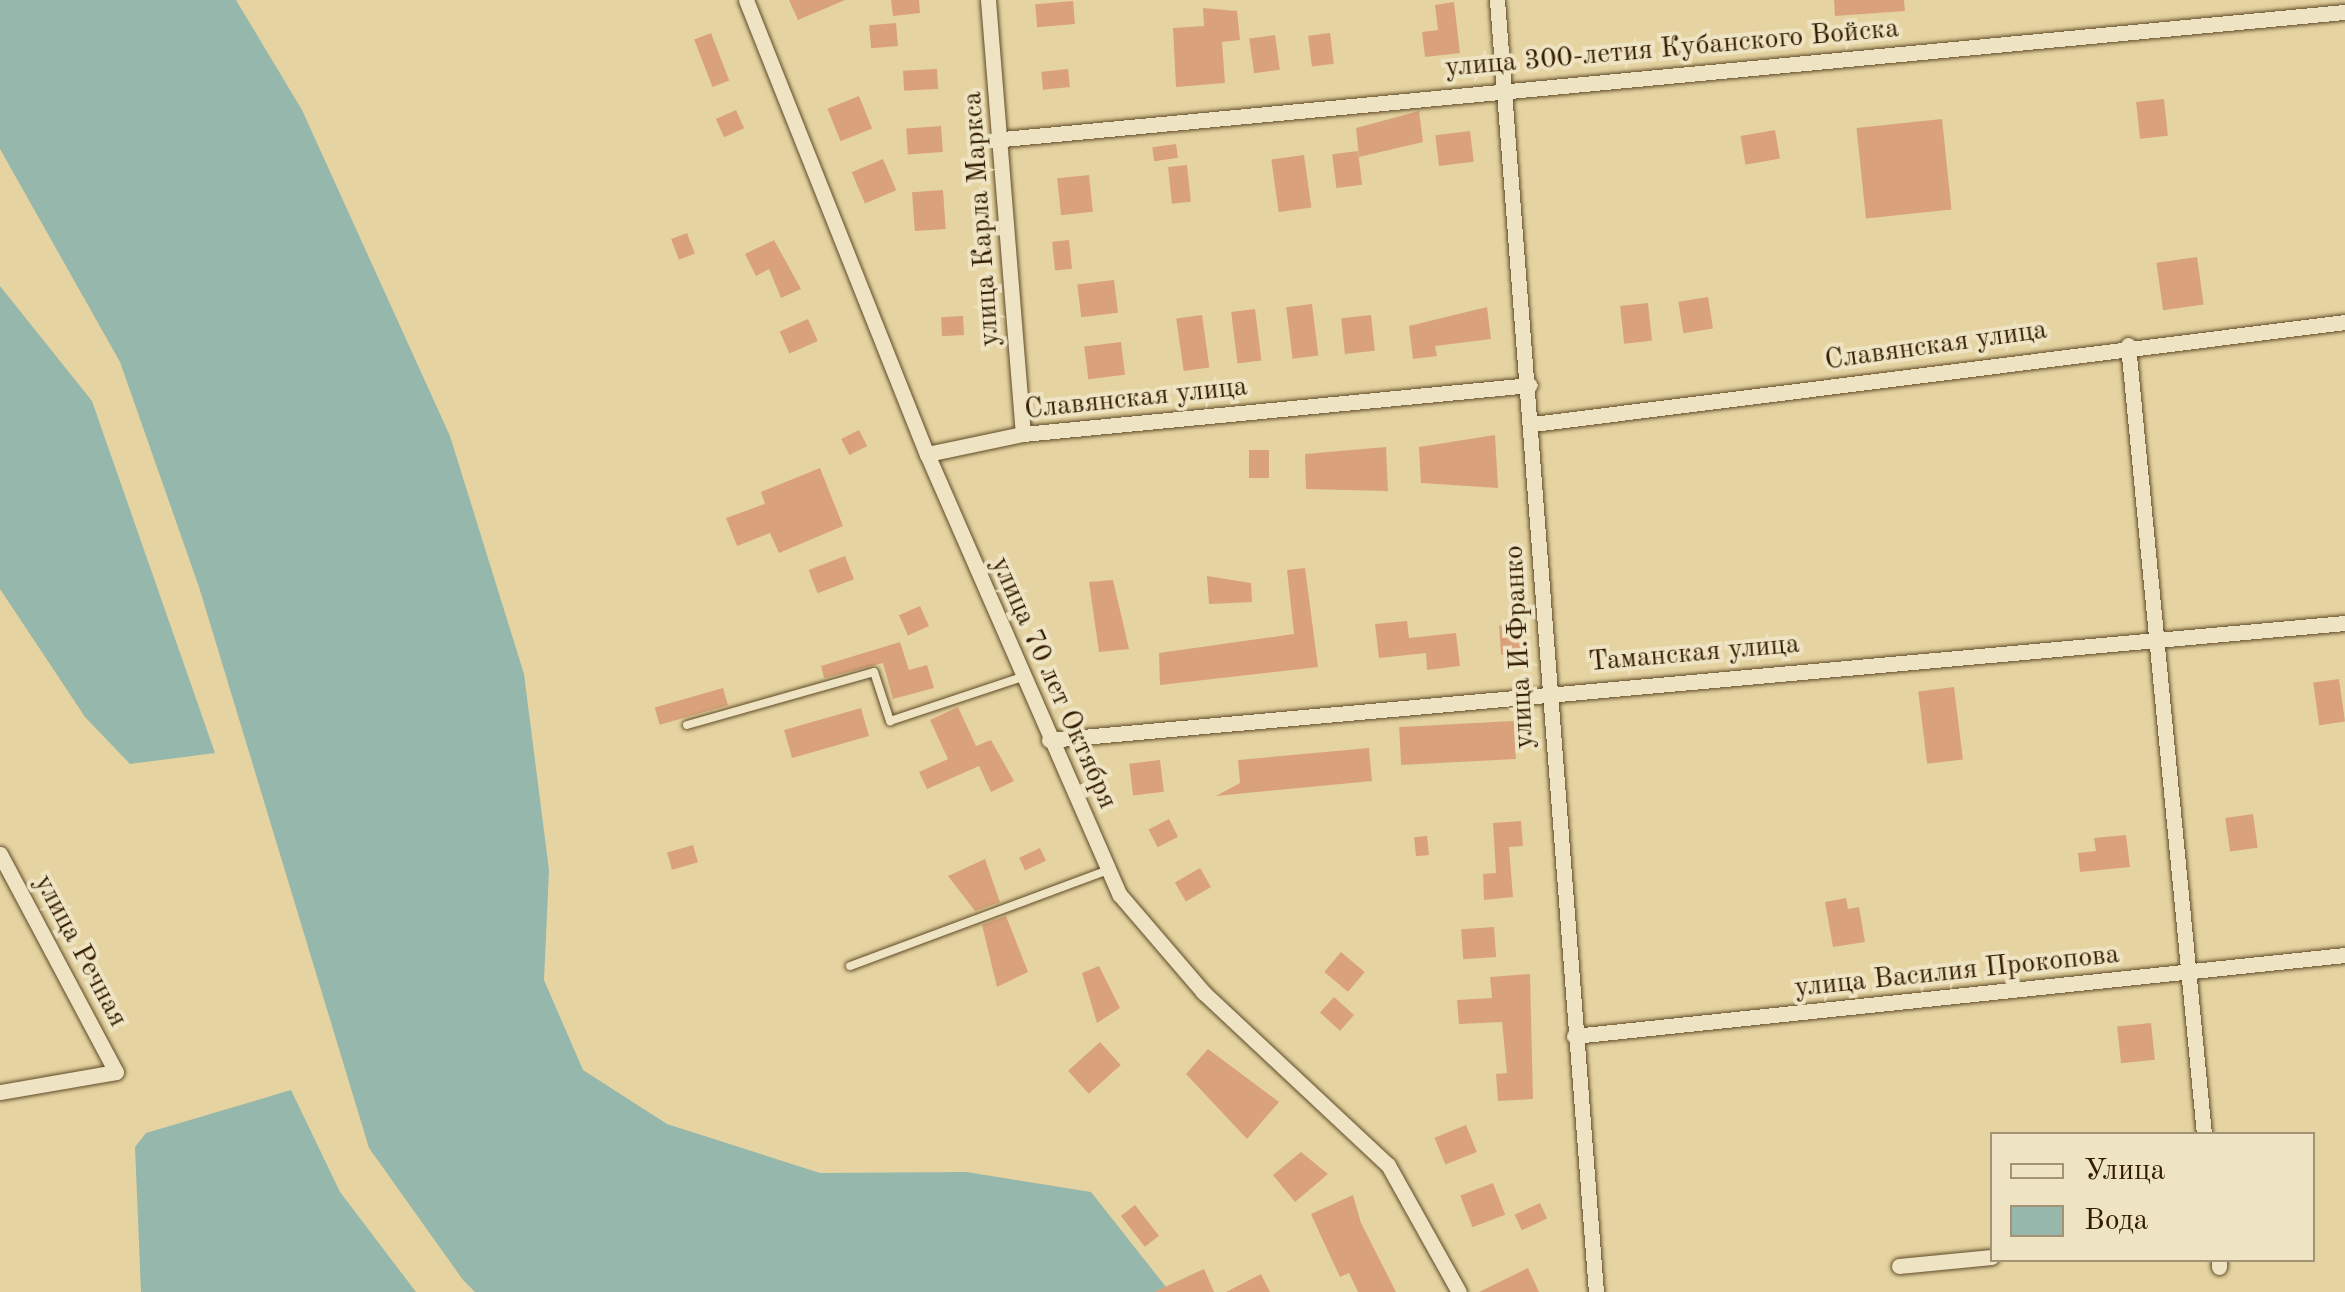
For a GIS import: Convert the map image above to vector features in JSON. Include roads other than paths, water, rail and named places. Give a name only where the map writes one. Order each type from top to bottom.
[{"type":"street","name":"улица 70 лет Октября","points":[[746,0],[926,454],[1108,870],[1147,934],[1388,1165],[1459,1292]]},
{"type":"street","name":"улица Карла Маркса","points":[[988,0],[1004,139],[1024,434]]},
{"type":"street","name":"улица И.Франко","points":[[1496,0],[1530,385],[1547,694],[1596,1292]]},
{"type":"street","name":"улица 300-летия Кубанского Войска","points":[[1004,139],[2345,12]]},
{"type":"street","name":"Славянская улица","points":[[1533,424],[2128,345],[2345,322]]},
{"type":"street","points":[[2128,345],[2185,974],[2204,1132]]},
{"type":"street","name":"Славянская улица","points":[[926,454],[1024,434],[1530,385]]},
{"type":"street","name":"Таманская улица","points":[[1049,740],[2156,636],[2345,623]]},
{"type":"street","name":"улица Речная","points":[[0,854],[116,1072],[0,1092]]},
{"type":"street","name":"улица Василия Прокопова","points":[[1574,1036],[2345,955]]},
{"type":"street","points":[[1899,1266],[1990,1256]]},
{"type":"lane","points":[[686,725],[874,672],[890,721],[1022,676]]},
{"type":"lane","points":[[850,966],[1108,870]]},
{"type":"water","points":[[0,0],[236,0],[302,110],[450,436],[524,674],[549,870],[544,980],[583,1070],[667,1124],[820,1173],[966,1172],[1091,1192],[1170,1292],[475,1292],[463,1280],[369,1148],[199,587],[120,362],[0,149]]},
{"type":"water","points":[[0,286],[92,401],[215,753],[130,764],[85,717],[0,589]]},
{"type":"water","points":[[291,1090],[340,1192],[416,1292],[141,1292],[135,1147],[146,1133]]}]
